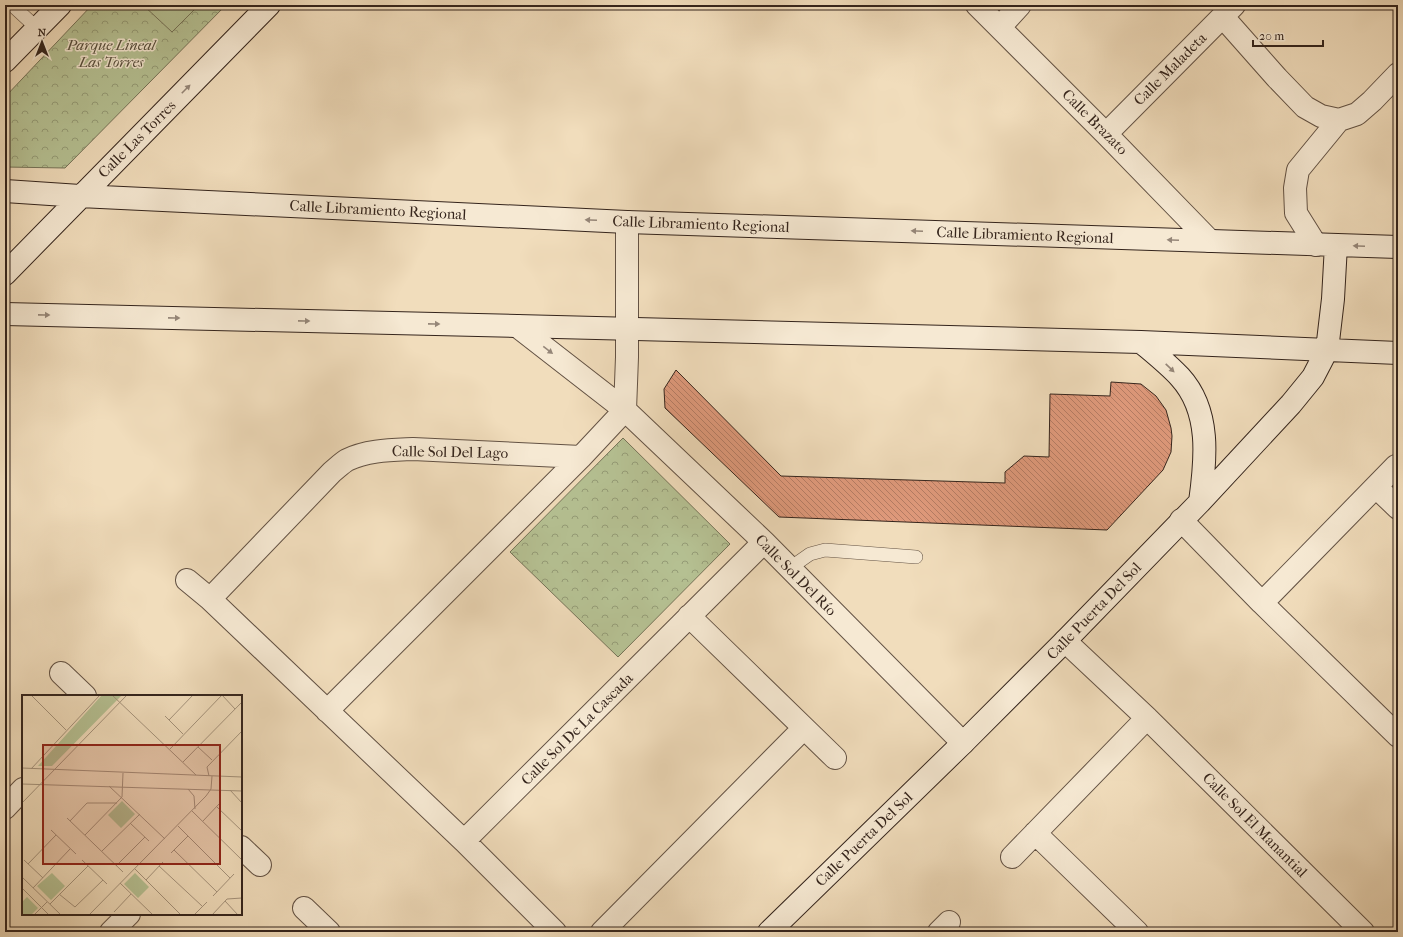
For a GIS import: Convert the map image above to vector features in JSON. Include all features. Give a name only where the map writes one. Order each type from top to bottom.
[{"type":"street","points":[[5,61],[60,5]]},
{"type":"street","name":"Calle Las Torres","points":[[5,274],[269,5]]},
{"type":"street","name":"Calle Brazato","points":[[977,5],[1210,241]]},
{"type":"street","points":[[1000,27],[1020,5]]},
{"type":"street","points":[[1228,11],[1277,78],[1305,107],[1321,116],[1339,120],[1357,114],[1398,74]]},
{"type":"street","name":"Calle Maladeta","points":[[1106,134],[1228,11]]},
{"type":"street","points":[[1326,245],[1296,213],[1295,188],[1298,170],[1339,120]]},
{"type":"street","name":"Calle Libramiento Regional","points":[[5,191],[80,196],[628,222],[1398,247]]},
{"type":"street","points":[[327,711],[581,457],[625,410],[628,329],[628,222]]},
{"type":"street","name":"Calle Puerta Del Sol","points":[[769,932],[963,743],[1065,641],[1200,502],[1292,404],[1313,377],[1327,350],[1333,299],[1326,245]]},
{"type":"street","points":[[5,314],[1141,342],[1398,353]]},
{"type":"street","name":"Calle Sol Del Río","points":[[517,326],[625,410],[764,542],[963,743]]},
{"type":"street","points":[[1141,342],[1181,377],[1195,399],[1202,422],[1205,451],[1204,476],[1200,502]]},
{"type":"street","name":"Calle Sol Del Lago","points":[[210,599],[332,472],[347,460],[365,454],[387,450],[413,449],[581,457]]},
{"type":"street","points":[[1262,603],[1396,466]]},
{"type":"street","points":[[1376,487],[1398,508]]},
{"type":"street","points":[[1181,520],[1262,603],[1398,736]]},
{"type":"street","name":"Calle Sol De La Cascada","points":[[464,841],[764,542]]},
{"type":"street","points":[[187,580],[210,599],[464,841],[555,932]]},
{"type":"street","points":[[689,616],[835,758]]},
{"type":"street","name":"Calle Sol El Manantial","points":[[1065,641],[1147,718],[1363,932]]},
{"type":"street","points":[[61,673],[84,695]]},
{"type":"street","points":[[1012,857],[1147,718]]},
{"type":"street","points":[[602,932],[804,728]]},
{"type":"street","points":[[5,808],[22,790]]},
{"type":"street","points":[[1035,833],[1137,932]]},
{"type":"street","points":[[242,848],[260,865]]},
{"type":"street","points":[[304,908],[329,932]]},
{"type":"street","points":[[112,932],[128,915]]},
{"type":"lane","points":[[12,5],[38,29]]},
{"type":"lane","points":[[790,568],[810,554],[825,550],[916,557]]},
{"type":"green space","name":"Parque Lineal Las Torres","points":[[92,5],[226,5],[65,168],[5,167],[5,97]]},
{"type":"green space","points":[[143,5],[199,5],[172,32]]},
{"type":"green space","points":[[623,438],[730,544],[618,657],[510,552]]},
{"type":"building","points":[[676,370],[781,476],[1005,483],[1005,472],[1024,456],[1049,457],[1050,394],[1110,396],[1111,382],[1141,384],[1156,396],[1166,410],[1171,428],[1171,452],[1163,470],[1107,530],[779,517],[665,408],[664,389]]}]
